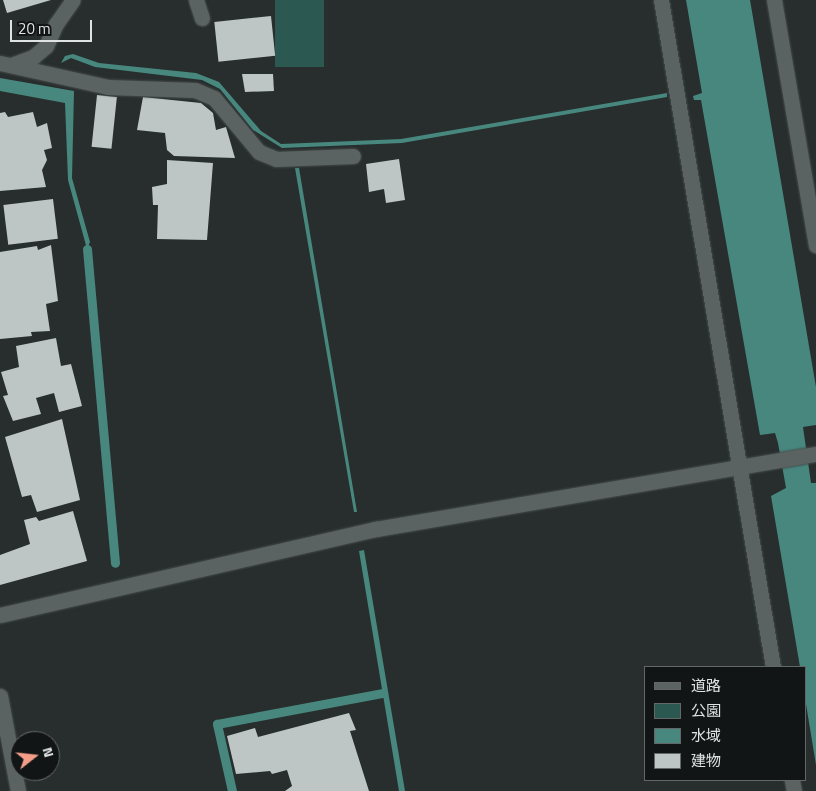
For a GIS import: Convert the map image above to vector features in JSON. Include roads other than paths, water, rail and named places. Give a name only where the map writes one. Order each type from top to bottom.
[{"type":"street","points":[[196,0],[202,18]]},
{"type":"street","points":[[661,0],[774,666]]},
{"type":"street","points":[[774,0],[816,245]]},
{"type":"street","points":[[6,64],[33,57],[46,46],[72,1]]},
{"type":"street","points":[[6,64],[108,87],[195,90],[214,98],[259,152],[276,159],[353,156]]},
{"type":"street","points":[[0,615],[376,529],[814,455]]},
{"type":"street","points":[[0,696],[18,791]]},
{"type":"water","points":[[686,0],[750,0],[816,387],[816,425],[803,427],[811,483],[816,483],[816,765],[806,704],[806,666],[800,666],[771,496],[786,488],[775,433],[760,435],[701,100],[694,100],[693,96],[702,93]]},
{"type":"water","points":[[73,54],[99,63],[196,73],[219,82],[261,131],[281,144],[401,139],[667,93],[667,97],[402,143],[282,148],[253,130],[220,89],[202,80],[95,67],[71,58],[61,63],[65,56]]},
{"type":"water","points":[[0,78],[74,91],[72,178],[90,242],[87,249],[68,180],[65,103],[0,91]]},
{"type":"water","points":[[295,168],[299,168],[357,512],[354,512]]},
{"type":"water","points":[[364,550],[405,791],[399,791],[359,551]]},
{"type":"waterway","points":[[87,249],[115,563]]},
{"type":"waterway","points":[[232,791],[217,724],[383,693]]}]
